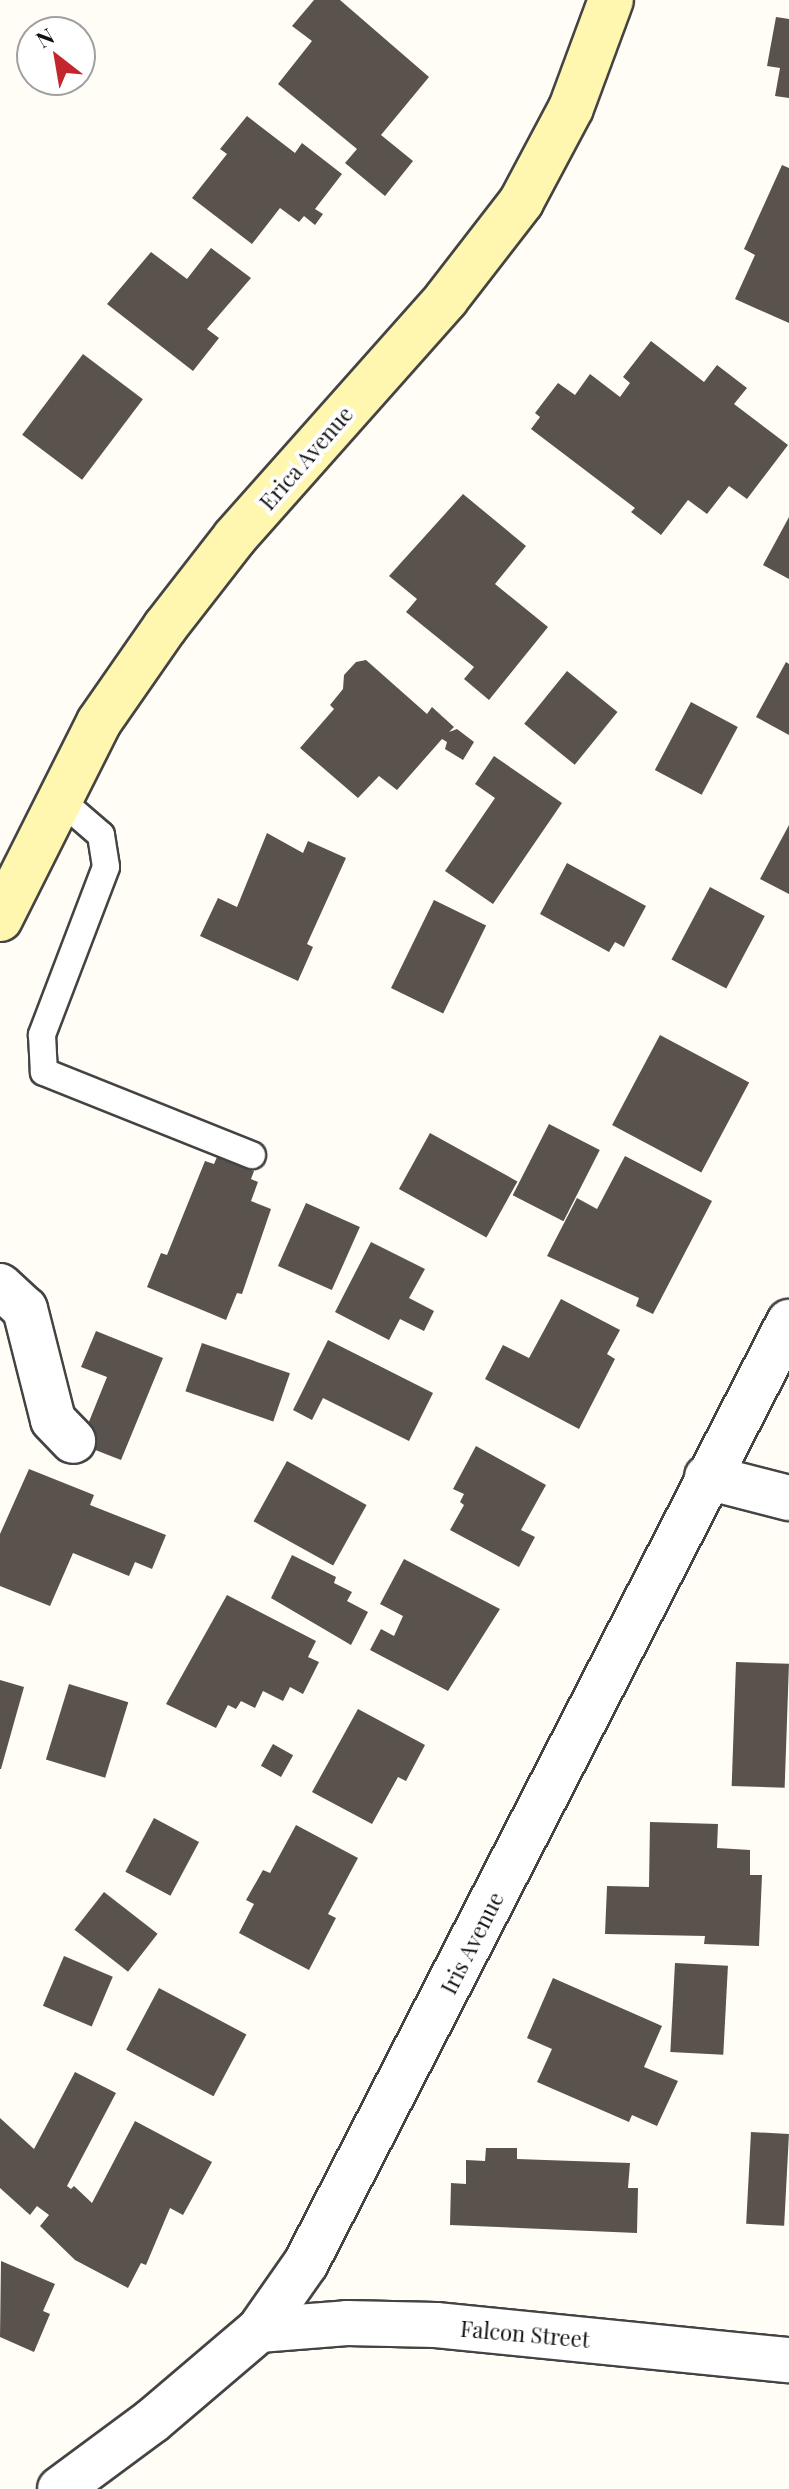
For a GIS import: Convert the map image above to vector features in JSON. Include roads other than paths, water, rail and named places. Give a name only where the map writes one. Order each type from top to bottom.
[{"type":"street","name":"Erica Avenue","points":[[0,919],[57,797],[99,722],[165,627],[235,537],[446,299],[521,202],[571,108],[611,0]]},
{"type":"street","points":[[0,1286],[25,1309],[53,1420],[73,1441]]},
{"type":"street","name":"Iris Avenue","points":[[60,2489],[152,2421],[259,2330],[306,2263],[789,1322]]},
{"type":"street","points":[[707,1477],[789,1498]]},
{"type":"street","name":"Falcon Street","points":[[259,2330],[347,2323],[436,2325],[789,2360]]},
{"type":"lane","points":[[57,797],[101,835],[106,867],[42,1035],[44,1072],[252,1155]]}]
